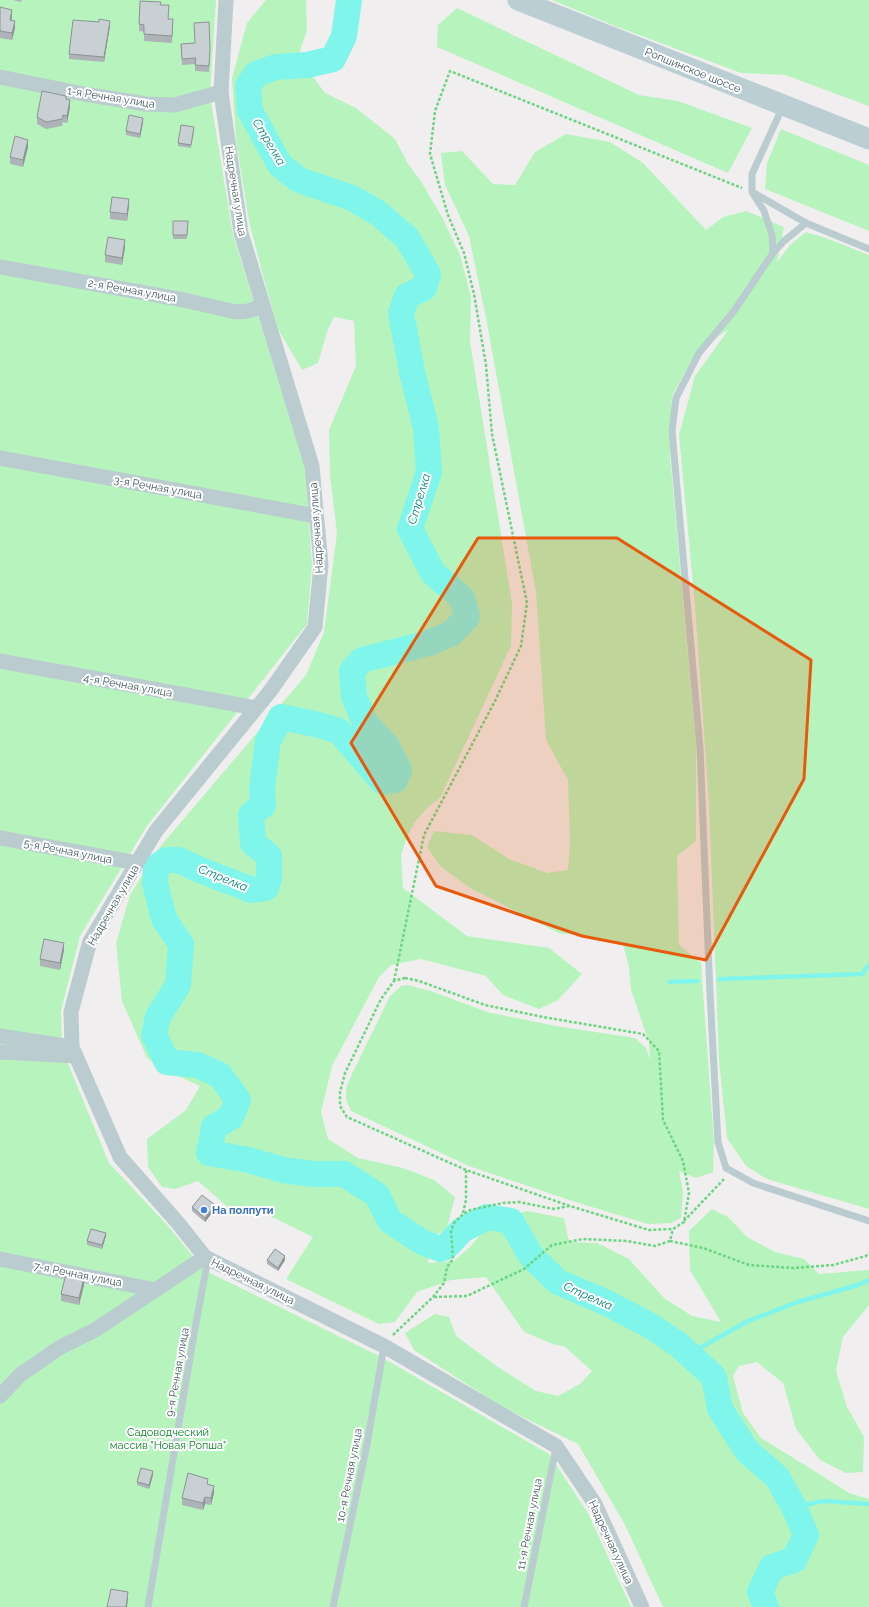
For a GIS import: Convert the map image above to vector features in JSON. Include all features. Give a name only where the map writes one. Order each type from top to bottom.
[{"type":"main road","name":"Ропшинское шоссе","points":[[518,0],[869,140]]},
{"type":"street","name":"Надречная улица","points":[[226,0],[221,92],[241,233],[312,466],[321,565],[315,626],[272,690],[156,832],[90,941],[70,1012],[74,1051],[120,1157],[178,1222],[207,1258],[384,1346],[556,1446],[595,1504],[642,1607]]},
{"type":"street","name":"1-я Речная улица","points":[[0,77],[84,94],[146,104],[175,105],[221,92]]},
{"type":"street","name":"2-я Речная улица","points":[[0,267],[184,300],[236,312],[248,311],[263,306]]},
{"type":"street","name":"3-я Речная улица","points":[[0,458],[316,516]]},
{"type":"street","name":"4-я Речная улица","points":[[0,661],[256,708]]},
{"type":"street","name":"5-я Речная улица","points":[[0,838],[137,864]]},
{"type":"street","points":[[0,1036],[74,1051]]},
{"type":"street","points":[[0,1052],[74,1051]]},
{"type":"street","points":[[0,1396],[20,1375],[59,1348],[95,1330],[207,1258]]},
{"type":"street","name":"7-я Речная улица","points":[[0,1259],[156,1290]]},
{"type":"lane","points":[[773,253],[772,235],[764,211],[752,192],[752,174],[783,106]]},
{"type":"lane","points":[[752,192],[806,223],[869,248]]},
{"type":"lane","points":[[806,223],[784,241],[773,253],[734,311],[699,354],[676,398],[672,431],[700,748],[710,994],[718,1142],[726,1168],[752,1183],[869,1221]]},
{"type":"lane","name":"9-я Речная улица","points":[[148,1607],[207,1258]]},
{"type":"lane","name":"10-я Речная улица","points":[[333,1607],[367,1444],[384,1346]]},
{"type":"lane","name":"11-я Речная улица","points":[[524,1607],[556,1446]]},
{"type":"path","points":[[731,1171],[684,1222],[674,1229],[649,1230],[570,1206],[466,1170],[347,1117],[340,1106],[340,1092],[345,1074],[381,999],[394,981],[424,835],[495,701],[521,646],[527,603],[492,434],[486,365],[474,294],[464,253],[448,216],[430,154],[435,111],[450,71],[752,192]]},
{"type":"path","points":[[394,981],[406,978],[419,981],[485,1005],[543,1017],[642,1034],[659,1051],[663,1120],[682,1161],[689,1193],[684,1222]]},
{"type":"path","points":[[463,1214],[466,1200],[466,1170]]},
{"type":"path","points":[[384,1346],[394,1334],[433,1297],[444,1283],[447,1267],[453,1259],[451,1231],[454,1223],[463,1214],[470,1210],[504,1203],[519,1202],[554,1209],[570,1206]]},
{"type":"path","points":[[670,1241],[674,1229]]},
{"type":"path","points":[[433,1297],[467,1296],[524,1269],[552,1246],[583,1239],[627,1241],[655,1246],[670,1241],[703,1248],[749,1265],[793,1268],[833,1265],[866,1256],[869,1253]]},
{"type":"highlighted area","points":[[478,538],[617,538],[811,660],[804,779],[706,960],[582,936],[436,886],[351,743]]},
{"type":"green space","name":"Садоводческий массив \"Новая Ропша\"","points":[[0,0],[216,0],[210,95],[233,235],[305,467],[312,565],[307,624],[147,826],[80,936],[61,1011],[62,1049],[109,1163],[169,1227],[204,1270],[383,1358],[549,1454],[588,1513],[631,1607],[0,1607]]},
{"type":"green space","points":[[266,0],[306,0],[307,30],[298,57],[325,93],[356,108],[395,139],[408,164],[421,181],[443,219],[460,255],[471,297],[470,341],[512,603],[511,646],[440,798],[428,807],[414,823],[407,838],[401,855],[403,888],[467,936],[549,948],[582,974],[558,1000],[539,1009],[503,995],[486,976],[421,959],[391,965],[379,977],[332,1066],[321,1112],[328,1139],[358,1158],[403,1168],[434,1180],[455,1197],[447,1228],[431,1239],[428,1263],[454,1261],[471,1246],[487,1226],[526,1211],[564,1218],[569,1242],[597,1243],[629,1259],[664,1298],[692,1316],[721,1322],[690,1270],[689,1231],[712,1209],[728,1217],[747,1237],[775,1252],[804,1259],[819,1274],[869,1270],[869,1305],[843,1337],[836,1371],[847,1407],[864,1437],[863,1472],[846,1473],[820,1460],[796,1429],[783,1383],[757,1362],[739,1366],[733,1376],[743,1413],[761,1438],[849,1493],[869,1499],[869,1607],[663,1607],[625,1525],[578,1444],[502,1407],[414,1350],[405,1333],[435,1314],[449,1317],[456,1336],[498,1367],[536,1391],[558,1396],[580,1384],[592,1371],[565,1347],[553,1344],[524,1332],[486,1277],[451,1280],[417,1292],[395,1322],[379,1324],[286,1279],[313,1237],[264,1213],[230,1209],[198,1181],[175,1189],[162,1187],[148,1167],[147,1139],[186,1110],[200,1086],[160,1068],[147,1058],[122,1001],[116,943],[130,895],[159,848],[306,675],[324,632],[337,533],[330,475],[329,430],[356,366],[354,321],[334,317],[328,329],[318,363],[302,370],[278,329],[249,221],[236,141],[232,78],[247,23]]},
{"type":"green space","points":[[552,0],[869,0],[869,106],[785,75],[741,73],[615,26]]},
{"type":"green space","points":[[457,8],[639,95],[678,101],[752,128],[728,173],[437,47],[438,25]]},
{"type":"green space","points":[[781,129],[869,165],[869,231],[765,189],[767,163]]},
{"type":"green space","points":[[566,134],[610,142],[643,163],[706,230],[723,217],[746,211],[784,227],[777,262],[790,245],[806,232],[826,238],[869,255],[869,1209],[767,1179],[746,1166],[727,1138],[719,1060],[709,803],[695,606],[679,435],[695,376],[729,329],[696,352],[672,396],[670,456],[696,745],[696,841],[677,856],[679,945],[701,963],[714,1143],[713,1172],[696,1178],[679,1171],[683,1191],[681,1218],[671,1223],[648,1224],[572,1201],[469,1166],[351,1111],[346,1100],[346,1088],[390,996],[401,986],[407,985],[431,991],[487,1012],[556,1026],[635,1038],[646,1048],[650,1060],[649,1042],[631,990],[629,967],[623,944],[600,938],[559,933],[470,888],[440,866],[427,847],[434,831],[472,835],[509,859],[547,873],[568,870],[570,842],[568,780],[546,740],[536,592],[486,318],[469,236],[445,185],[441,153],[462,151],[493,184],[515,185],[535,152]]},
{"type":"building","points":[[140,1],[161,2],[160,5],[169,5],[168,19],[173,19],[172,36],[144,34],[144,25],[139,24]]},
{"type":"building","points":[[0,7],[12,10],[10,20],[15,21],[12,33],[0,31]]},
{"type":"building","points":[[99,19],[110,21],[104,57],[69,54],[73,20],[99,22]]},
{"type":"building","points":[[209,22],[209,66],[195,65],[196,58],[182,59],[181,44],[195,43],[194,23]]},
{"type":"building","points":[[42,91],[66,96],[66,99],[70,100],[67,116],[63,115],[62,119],[46,122],[37,117]]},
{"type":"building","points":[[129,115],[143,118],[140,134],[126,131]]},
{"type":"building","points":[[181,125],[194,127],[191,145],[178,143]]},
{"type":"building","points":[[15,136],[28,140],[23,160],[10,157]]},
{"type":"building","points":[[112,197],[129,199],[127,214],[110,212]]},
{"type":"building","points":[[173,221],[188,221],[187,235],[173,235]]},
{"type":"building","points":[[108,237],[125,240],[122,258],[105,255]]},
{"type":"building","points":[[44,939],[64,943],[60,963],[40,959]]},
{"type":"building","points":[[202,1195],[215,1205],[205,1218],[192,1207]]},
{"type":"building","points":[[91,1229],[106,1233],[102,1245],[87,1241]]},
{"type":"building","points":[[275,1249],[285,1256],[278,1268],[267,1260]]},
{"type":"building","points":[[66,1274],[84,1278],[79,1298],[61,1294]]},
{"type":"building","points":[[141,1468],[153,1471],[149,1485],[137,1482]]},
{"type":"building","points":[[188,1473],[208,1479],[207,1484],[214,1486],[211,1498],[205,1497],[203,1503],[182,1498]]},
{"type":"building","points":[[111,1589],[128,1592],[126,1607],[107,1607]]},
{"type":"waterway","name":"Стрелка","points":[[349,0],[344,36],[333,59],[307,65],[276,67],[256,74],[248,86],[250,111],[280,165],[299,180],[352,198],[378,213],[407,238],[428,274],[424,288],[407,296],[401,313],[412,372],[426,428],[429,472],[410,529],[433,573],[462,598],[467,617],[452,633],[429,643],[362,660],[352,671],[354,696],[365,723],[386,745],[399,770],[395,780],[383,782],[339,731],[281,717],[268,741],[262,788],[263,805],[251,815],[253,843],[269,856],[269,879],[266,888],[252,890],[178,860],[167,860],[156,867],[155,883],[164,919],[181,944],[178,985],[158,1017],[154,1035],[167,1062],[197,1065],[220,1075],[238,1100],[231,1117],[214,1127],[209,1153],[249,1160],[283,1170],[313,1174],[344,1174],[377,1195],[390,1221],[422,1242],[440,1249],[446,1247],[462,1230],[487,1217],[511,1221],[531,1256],[558,1282],[605,1302],[651,1326],[679,1345],[714,1377],[720,1409],[747,1451],[777,1477],[794,1507],[806,1535],[794,1560],[772,1567],[760,1592],[766,1607]]},
{"type":"waterway","points":[[720,979],[862,974],[869,965]]},
{"type":"waterway","points":[[670,982],[697,981]]},
{"type":"waterway","points":[[689,1354],[748,1321],[798,1302],[858,1285],[869,1280]]},
{"type":"waterway","points":[[794,1507],[824,1501],[869,1504]]},
{"type":"place","name":"На полпути","points":[[204,1210]]}]
